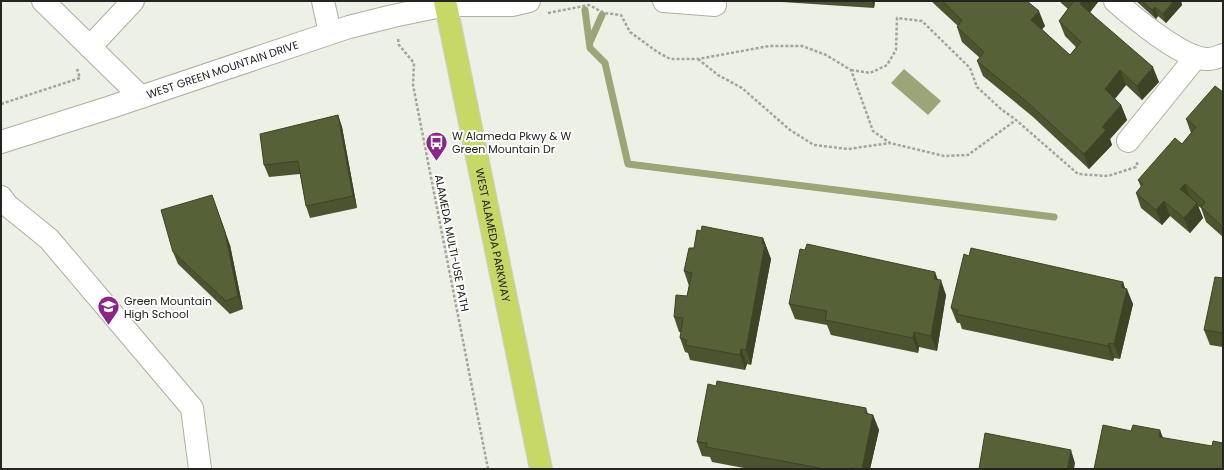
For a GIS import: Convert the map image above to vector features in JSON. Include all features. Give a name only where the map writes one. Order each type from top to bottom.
[{"type":"main road","name":"WEST ALAMEDA PARKWAY","points":[[449,2],[541,469]]},
{"type":"street","points":[[43,1],[141,97]]},
{"type":"street","points":[[90,47],[133,1]]},
{"type":"street","points":[[323,1],[330,33]]},
{"type":"street","name":"WEST GREEN MOUNTAIN DRIVE","points":[[1,142],[141,97],[330,33],[393,16],[449,2],[512,6],[529,1]]},
{"type":"street","points":[[664,1],[715,5]]},
{"type":"street","points":[[1115,1],[1135,19],[1184,52],[1207,60],[1223,55]]},
{"type":"street","points":[[1133,151],[1196,57]]},
{"type":"street","points":[[1,197],[7,205],[49,239],[192,408],[200,469]]},
{"type":"path","points":[[547,13],[590,5],[604,13],[621,15],[630,32],[660,54],[670,59],[698,59],[769,46],[802,46],[826,55],[851,70],[870,73],[887,65],[896,50],[897,18],[922,21],[970,68],[977,87],[1078,174],[1108,176],[1136,167],[1133,151]]},
{"type":"path","name":"ALAMEDA MULTI-USE PATH","points":[[393,16],[399,45],[414,63],[413,85],[488,469]]},
{"type":"path","points":[[698,59],[718,75],[742,88],[790,130],[814,145],[848,149],[890,143],[944,156],[968,155],[1016,120]]},
{"type":"path","points":[[851,70],[873,131],[890,143]]},
{"type":"path","points":[[1,104],[80,78]]},
{"type":"shaded area","points":[[904,69],[941,101],[928,115],[891,83]]},
{"type":"building","points":[[942,1],[1027,1],[1039,11],[1031,20],[1070,55],[1081,42],[1059,21],[1073,2],[1072,1],[1082,1],[1080,4],[1153,67],[1137,86],[1120,70],[1105,89],[1121,105],[1102,127],[1106,130],[1084,154],[1026,101],[977,61],[984,52],[957,27],[962,20]]},
{"type":"building","points":[[1142,1],[1174,1],[1163,14],[1155,7],[1152,10]]},
{"type":"building","points":[[1215,86],[1223,92],[1222,226],[1201,207],[1205,202],[1185,184],[1180,189],[1197,203],[1184,218],[1164,201],[1156,210],[1136,193],[1143,184],[1138,180],[1175,138],[1182,144],[1196,127],[1186,119]]},
{"type":"building","points":[[338,115],[353,196],[306,206],[298,161],[264,165],[260,134]]},
{"type":"building","points":[[212,195],[225,232],[238,296],[226,301],[173,252],[161,210]]},
{"type":"building","points":[[702,226],[763,238],[762,244],[765,244],[746,350],[741,349],[740,355],[685,345],[687,340],[680,338],[683,318],[674,317],[676,295],[687,296],[692,273],[684,271],[689,248],[694,248],[697,230],[701,231]]},
{"type":"building","points":[[807,244],[935,272],[934,279],[941,280],[931,336],[914,332],[913,338],[825,320],[827,311],[789,304],[800,249],[805,250]]},
{"type":"building","points":[[971,248],[1123,282],[1121,287],[1127,289],[1114,344],[1109,343],[1108,346],[956,314],[958,310],[951,308],[964,254],[969,256]]},
{"type":"building","points":[[1215,277],[1223,278],[1223,333],[1204,330]]},
{"type":"building","points":[[717,381],[866,408],[865,413],[873,415],[862,469],[825,469],[706,447],[707,443],[697,442],[708,384],[716,386]]},
{"type":"building","points":[[1103,425],[1131,431],[1133,425],[1160,430],[1159,437],[1212,446],[1213,441],[1223,443],[1223,469],[1094,469]]},
{"type":"building","points":[[985,433],[1071,450],[1067,469],[979,469]]},
{"type":"waterway","points":[[585,10],[590,48],[605,63],[628,164],[1054,217]]},
{"type":"waterway","points":[[590,42],[602,15]]},
{"type":"place","name":"W Alameda Pkwy & W Green Mountain Dr","points":[[437,162]]},
{"type":"place","name":"Green Mountain High School","points":[[109,326]]}]
